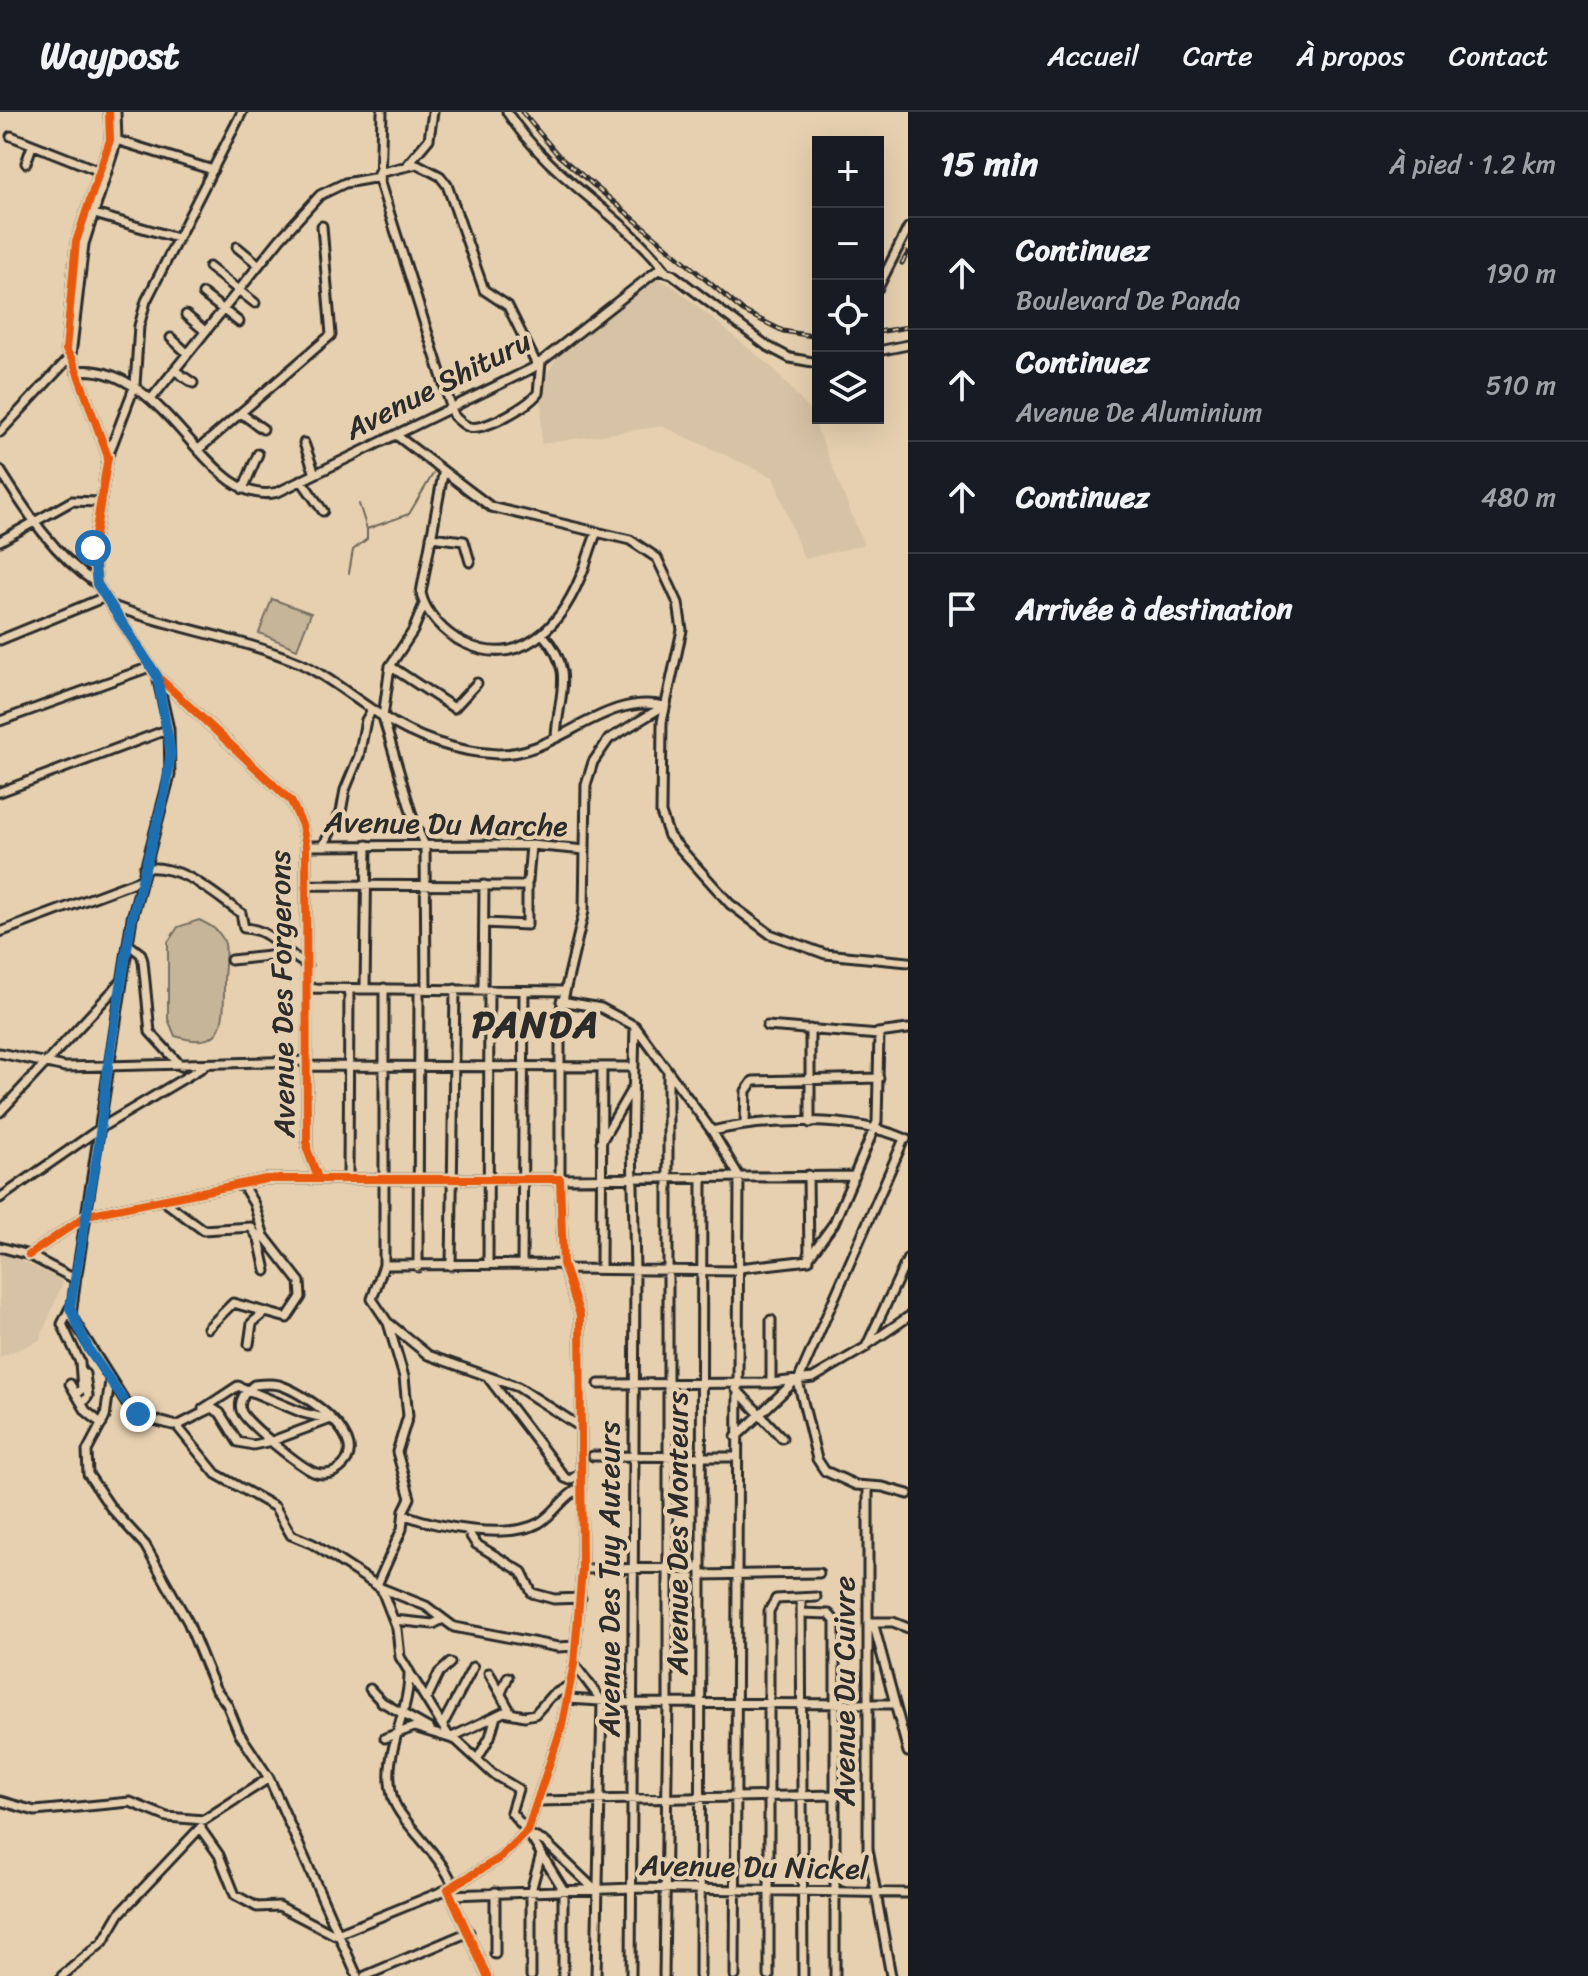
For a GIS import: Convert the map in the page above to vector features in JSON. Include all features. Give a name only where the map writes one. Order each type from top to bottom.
[{"type":"street","points":[[89,213],[99,171],[113,140],[109,112]]},
{"type":"street","points":[[108,457],[71,356],[66,350],[72,321],[76,242],[107,175],[116,112]]},
{"type":"street","points":[[97,584],[93,559],[98,502],[108,457],[135,385],[139,326],[146,301],[242,112]]},
{"type":"street","points":[[382,112],[379,175],[451,410],[464,425],[476,428],[519,410],[538,393],[539,364],[508,306],[484,290],[447,185],[431,171],[408,164]]},
{"type":"street","points":[[152,398],[310,204],[325,191],[408,164],[429,139],[433,112]]},
{"type":"street","points":[[507,112],[539,156],[640,243],[665,270],[767,346],[790,358],[812,362]]},
{"type":"street","points":[[11,136],[107,175]]},
{"type":"street","points":[[113,140],[213,170]]},
{"type":"street","points":[[26,163],[32,146]]},
{"type":"street","points":[[89,213],[177,238]]},
{"type":"street","points":[[200,448],[323,346],[331,335],[333,325],[322,226]]},
{"type":"street","points":[[882,280],[908,228]]},
{"type":"street","points":[[237,247],[259,265]]},
{"type":"street","points":[[209,267],[255,303]]},
{"type":"street","name":"Avenue Shituru","points":[[243,489],[254,494],[271,494],[451,410],[539,364],[646,277],[665,270]]},
{"type":"street","points":[[203,294],[239,322]]},
{"type":"street","points":[[186,315],[205,331]]},
{"type":"street","points":[[171,338],[187,353]]},
{"type":"street","points":[[884,350],[908,345]]},
{"type":"street","points":[[0,432],[71,356]]},
{"type":"street","points":[[174,370],[193,383]]},
{"type":"street","points":[[76,371],[109,373],[135,385],[152,398],[243,489],[258,454]]},
{"type":"street","points":[[242,414],[263,429]]},
{"type":"street","points":[[396,435],[443,474],[491,507],[642,545],[657,558],[668,575],[682,630],[664,706],[660,743],[662,823],[674,843],[730,904],[770,934],[825,954],[908,962]]},
{"type":"street","points":[[304,443],[315,474]]},
{"type":"street","points":[[0,470],[35,522],[71,564],[97,584]]},
{"type":"street","points":[[443,474],[421,588],[424,604],[455,639],[482,650],[511,651],[543,635],[559,618],[577,585],[597,532]]},
{"type":"street","points":[[301,480],[323,511]]},
{"type":"street","points":[[0,541],[77,499],[98,502]]},
{"type":"street","points":[[431,537],[464,541],[470,562]]},
{"type":"street","name":"Avenue Des Forgerons","points":[[97,584],[157,676],[291,801],[300,818],[306,846],[307,885],[307,1149],[318,1178]]},
{"type":"street","points":[[0,640],[105,597]]},
{"type":"street","points":[[418,1267],[416,1066],[423,988],[425,846],[383,717],[390,666],[413,631],[424,604]]},
{"type":"street","points":[[111,605],[158,623],[234,640],[299,663],[383,717],[424,737],[478,752],[511,754],[617,708],[644,703],[664,706]]},
{"type":"street","points":[[543,635],[560,658],[565,675],[556,737]]},
{"type":"street","points":[[390,666],[454,708],[477,683]]},
{"type":"street","points":[[0,721],[150,667]]},
{"type":"street","points":[[82,1404],[88,1396],[86,1376],[63,1327],[70,1308],[87,1215],[102,1127],[108,1066],[140,880],[170,775],[169,729],[157,676]]},
{"type":"street","points":[[200,1828],[219,1855],[235,1895],[257,1907],[279,1906],[339,1935],[451,1890],[500,1858],[529,1833],[568,1699],[581,1598],[580,1315],[563,1266],[561,1001],[584,911],[586,785],[593,762],[615,734],[664,706]]},
{"type":"street","points":[[323,846],[341,812],[346,786],[359,756],[364,727],[372,710]]},
{"type":"street","points":[[0,792],[169,729]]},
{"type":"street","points":[[365,988],[367,845]]},
{"type":"street","points":[[484,923],[527,925],[531,845]]},
{"type":"street","name":"Avenue Du Marche","points":[[306,846],[531,845],[585,850]]},
{"type":"street","points":[[144,868],[162,869],[192,878],[241,913],[244,928],[261,930],[307,965]]},
{"type":"street","points":[[0,932],[140,880]]},
{"type":"street","points":[[307,885],[527,884]]},
{"type":"street","points":[[484,885],[490,1066],[488,1264]]},
{"type":"street","points":[[128,944],[141,954],[143,961],[150,1032],[181,1066]]},
{"type":"street","points":[[231,960],[289,954]]},
{"type":"street","points":[[0,1112],[122,980]]},
{"type":"street","points":[[308,988],[565,991]]},
{"type":"street","points":[[384,988],[384,1265],[372,1299],[388,1323],[428,1355],[518,1387],[579,1426]]},
{"type":"street","points":[[348,1178],[349,989]]},
{"type":"street","points":[[451,1266],[455,989]]},
{"type":"street","points":[[522,1264],[524,991]]},
{"type":"street","points":[[561,1001],[601,1008],[635,1026],[712,1131],[739,1176],[735,1976]]},
{"type":"street","name":"Avenue Des Tuy Auteurs","points":[[631,1976],[635,1026]]},
{"type":"street","points":[[767,1026],[878,1033],[908,1029]]},
{"type":"street","points":[[810,1029],[810,1123]]},
{"type":"street","points":[[384,1265],[522,1264],[635,1270],[739,1270],[803,1263],[834,1223],[879,1114],[878,1033]]},
{"type":"street","points":[[0,1053],[42,1064],[108,1066],[634,1067]]},
{"type":"street","points":[[0,1198],[102,1127],[206,1066]]},
{"type":"street","points":[[601,1268],[599,1145],[602,1068]]},
{"type":"street","points":[[664,1976],[669,1568],[668,1071]]},
{"type":"street","points":[[745,1123],[746,1091],[753,1081],[810,1077],[879,1078]]},
{"type":"street","points":[[599,1145],[634,1085]]},
{"type":"street","points":[[712,1131],[745,1123],[810,1123],[874,1129],[906,1139],[796,1382],[821,1465],[837,1479],[908,1494]]},
{"type":"street","points":[[808,1175],[810,1256]]},
{"type":"street","points":[[29,1255],[87,1215],[266,1179],[855,1176]]},
{"type":"street","name":"Avenue Des Monteurs","points":[[700,1976],[702,1177]]},
{"type":"street","points":[[208,1328],[231,1303],[289,1318],[301,1297],[301,1285],[264,1236],[254,1204],[242,1184]]},
{"type":"street","points":[[164,1201],[203,1230],[251,1227],[259,1239],[266,1271]]},
{"type":"street","points":[[0,1247],[17,1255],[29,1255],[76,1276]]},
{"type":"street","points":[[866,1347],[908,1259]]},
{"type":"street","points":[[70,1308],[77,1329],[132,1410],[151,1420],[177,1426],[216,1474],[275,1507],[291,1535],[313,1544],[379,1586],[426,1606],[454,1627],[555,1646],[576,1646]]},
{"type":"street","points":[[249,1344],[252,1323],[265,1312]]},
{"type":"street","points":[[736,1437],[796,1382],[827,1370],[908,1317]]},
{"type":"street","points":[[771,1320],[771,1383]]},
{"type":"street","points":[[388,1323],[408,1403],[407,1420],[397,1452],[410,1495],[379,1586],[394,1620],[400,1657],[450,1738]]},
{"type":"street","points":[[76,1394],[82,1389],[81,1369]]},
{"type":"street","points":[[487,1376],[565,1478],[570,1480],[580,1473]]},
{"type":"street","points":[[110,1381],[102,1424],[87,1451],[91,1482],[145,1545],[188,1622],[215,1688],[227,1704],[239,1733],[269,1778],[357,1976]]},
{"type":"street","points":[[599,1384],[668,1382],[736,1386],[796,1382]]},
{"type":"street","points":[[70,1384],[82,1404],[102,1424]]},
{"type":"street","points":[[260,1384],[279,1385],[331,1419],[346,1433],[350,1445],[346,1463],[333,1473],[310,1470],[241,1413],[240,1404],[247,1391],[260,1384]]},
{"type":"street","points":[[177,1426],[234,1386],[303,1413],[331,1419]]},
{"type":"street","points":[[736,1386],[782,1438]]},
{"type":"street","points":[[200,1411],[217,1410],[241,1444],[272,1441],[331,1419]]},
{"type":"street","points":[[593,1456],[736,1457]]},
{"type":"street","points":[[405,1515],[467,1530],[510,1530],[536,1525],[555,1512],[564,1497],[580,1488]]},
{"type":"street","name":"Avenue Du Cuivre","points":[[868,1488],[868,1849],[891,1976]]},
{"type":"street","points":[[467,1530],[476,1544],[522,1572],[532,1593],[548,1598],[581,1598]]},
{"type":"street","points":[[582,1569],[669,1568],[735,1575],[819,1573]]},
{"type":"street","points":[[769,1976],[769,1611],[776,1599],[816,1597]]},
{"type":"street","points":[[801,1598],[805,1796],[803,1976]]},
{"type":"street","points":[[802,1613],[829,1614],[835,1621],[835,1976]]},
{"type":"street","points":[[394,1620],[433,1624],[441,1620]]},
{"type":"street","points":[[908,1628],[893,1622],[870,1622],[908,1752]]},
{"type":"street","points":[[427,1698],[439,1673],[450,1663]]},
{"type":"street","points":[[574,1664],[602,1701],[596,1976]]},
{"type":"street","points":[[443,1724],[473,1667]]},
{"type":"street","points":[[409,1671],[405,1712],[392,1749],[393,1797],[399,1810],[441,1859],[487,1976]]},
{"type":"street","points":[[489,1673],[510,1711]]},
{"type":"street","points":[[501,1693],[508,1677]]},
{"type":"street","points":[[450,1738],[510,1711],[525,1716],[535,1714],[551,1696],[570,1685]]},
{"type":"street","points":[[370,1689],[382,1702],[405,1712],[438,1734]]},
{"type":"street","points":[[568,1699],[668,1704],[893,1704]]},
{"type":"street","points":[[478,1758],[490,1737],[496,1716]]},
{"type":"street","points":[[385,1738],[414,1727],[450,1738],[462,1743],[493,1774],[518,1789],[511,1810],[563,1889],[563,1976]]},
{"type":"street","points":[[62,1976],[103,1942],[120,1913],[207,1820],[269,1778]]},
{"type":"street","points":[[539,1801],[601,1797],[701,1799],[837,1795]]},
{"type":"street","points":[[0,1801],[35,1811],[130,1802],[167,1817],[207,1820]]},
{"type":"street","points":[[529,1833],[545,1842],[596,1889]]},
{"type":"street","points":[[531,1976],[531,1891],[541,1854]]},
{"type":"street","name":"Avenue Du Nickel","points":[[451,1890],[495,1892],[667,1888],[908,1893]]},
{"type":"street","points":[[495,1892],[495,1954]]},
{"type":"street","points":[[365,1976],[469,1932]]},
{"type":"shaded area","points":[[654,276],[674,287],[775,370],[810,411],[812,424],[815,424],[864,545],[804,559],[773,477],[662,426],[541,444],[542,384],[558,354]]},
{"type":"shaded area","points":[[272,599],[311,613],[297,649],[259,633]]},
{"type":"shaded area","points":[[199,920],[218,932],[225,944],[224,1009],[219,1030],[213,1036],[192,1040],[175,1036],[168,1019],[168,942],[178,927]]},
{"type":"shaded area","points":[[0,1250],[63,1281],[40,1340],[0,1357]]},
{"type":"waterway","points":[[349,573],[353,550],[367,539],[367,529],[409,514],[433,474]]},
{"type":"waterway","points":[[359,504],[367,529]]},
{"type":"railway","points":[[522,112],[558,155],[743,311],[783,331],[812,336]]},
{"type":"railway","points":[[902,263],[908,253]]},
{"type":"railway","points":[[884,331],[908,327]]},
{"type":"cycle path","points":[[109,112],[110,140],[76,242],[66,350],[73,361],[108,457],[93,548],[97,584],[157,676],[291,801],[302,825],[306,846],[307,1149],[318,1178]]},
{"type":"cycle path","points":[[29,1255],[87,1215],[266,1179],[560,1179],[563,1264],[580,1315],[582,1569],[574,1664],[561,1729],[527,1831],[500,1858],[448,1889],[487,1976]]},
{"type":"district","name":"PANDA","points":[[536,1024]]},
{"type":"route","points":[[93,548],[97,584],[157,676],[171,753],[170,775],[132,918],[108,1066],[102,1127],[70,1308],[89,1350],[126,1403],[138,1414]]}]
